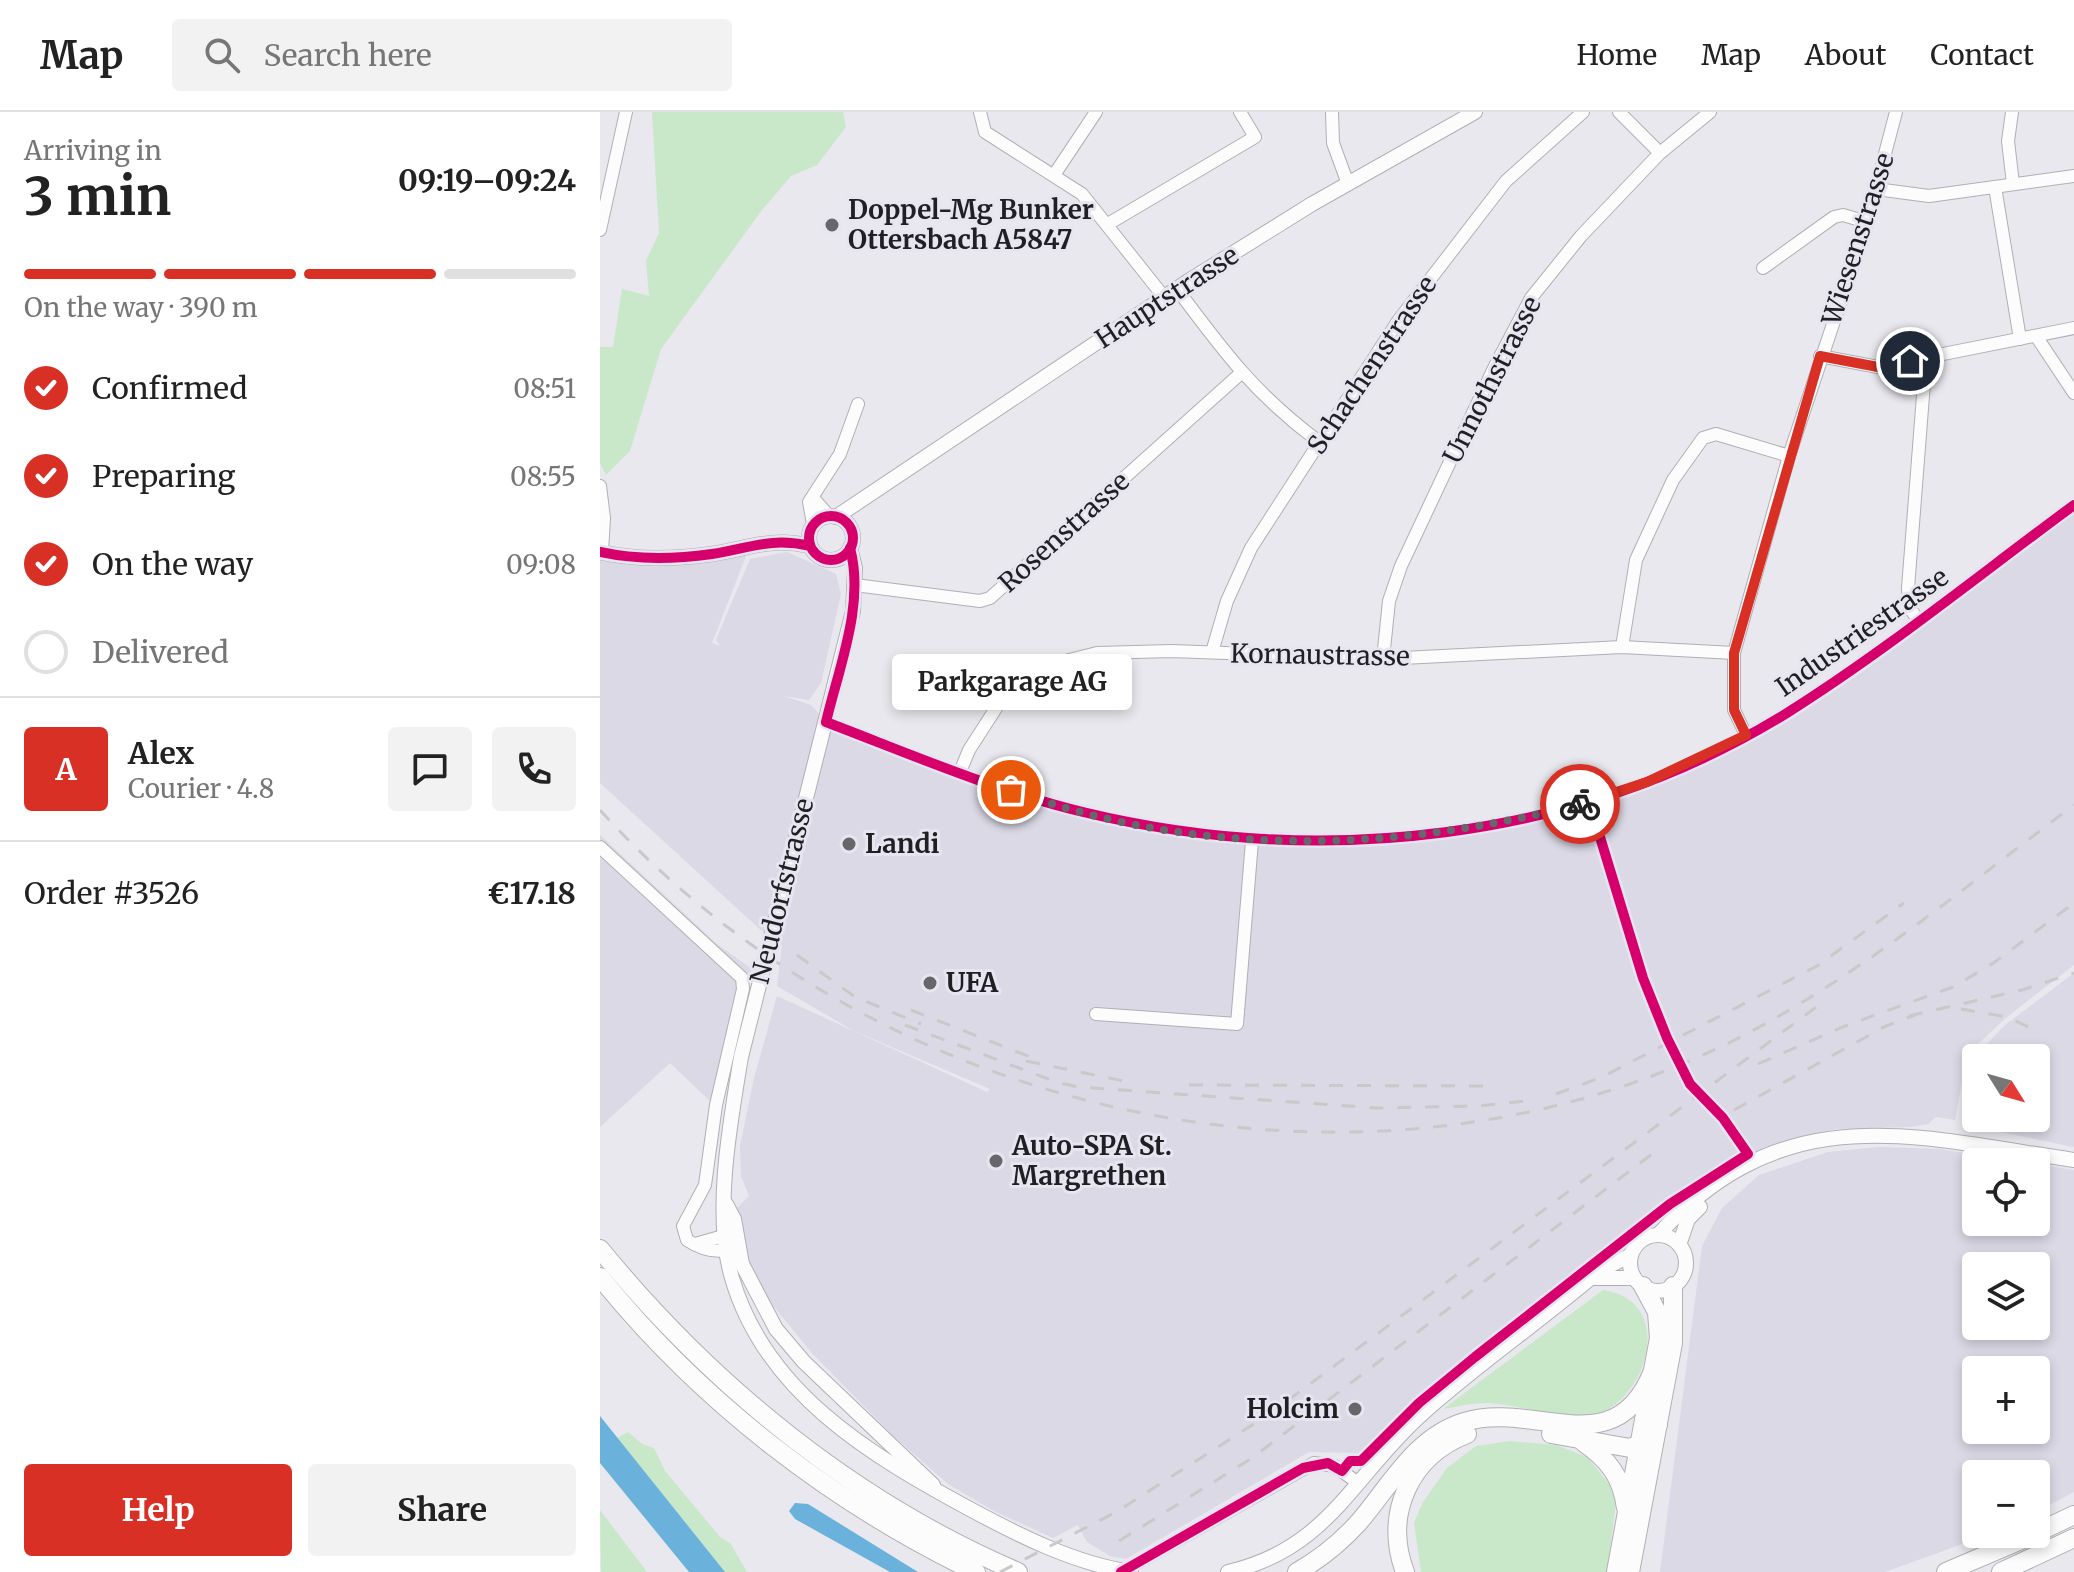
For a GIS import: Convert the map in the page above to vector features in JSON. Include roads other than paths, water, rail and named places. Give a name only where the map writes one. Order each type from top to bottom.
[{"type":"highway","points":[[600,1249],[684,1343],[777,1426],[887,1503],[1018,1572]]},
{"type":"highway","points":[[600,1277],[682,1366],[771,1444],[866,1511],[976,1572]]},
{"type":"highway","points":[[1630,1572],[1647,1450],[1659,1321],[1638,1282]]},
{"type":"highway","points":[[1616,1572],[1626,1517],[1658,1425],[1673,1343],[1673,1286]]},
{"type":"highway","points":[[1297,1572],[1344,1538],[1409,1460],[1440,1433],[1463,1422],[1489,1417],[1579,1427],[1602,1424],[1631,1406],[1653,1371]]},
{"type":"highway","points":[[1405,1572],[1397,1542],[1400,1505],[1409,1482],[1431,1455],[1459,1437],[1485,1429],[1529,1430],[1647,1450]]},
{"type":"highway","points":[[1580,1441],[1602,1455],[1616,1472],[1626,1517]]},
{"type":"highway","points":[[2050,1527],[2074,1515]]},
{"type":"highway","points":[[2001,1572],[2074,1541]]},
{"type":"highway","points":[[2029,1572],[2074,1541]]},
{"type":"highway","points":[[1946,1572],[2002,1548]]},
{"type":"highway","points":[[996,1562],[1032,1572]]},
{"type":"main road","name":"Hauptstrasse","points":[[832,516],[1170,293],[1348,184],[1475,112]]},
{"type":"main road","name":"Hauptstrasse","points":[[850,527],[867,495]]},
{"type":"main road","points":[[601,552],[673,558],[778,540],[832,516],[850,527],[853,538],[850,548],[833,559],[822,558],[810,546],[778,540]]},
{"type":"main road","points":[[810,546],[812,526]]},
{"type":"main road","name":"Neudorfstrasse","points":[[850,548],[855,582],[853,611],[741,1057],[729,1132],[726,1204],[720,1221],[759,1300],[788,1345],[942,1494]]},
{"type":"main road","points":[[833,559],[855,582]]},
{"type":"main road","points":[[1228,1572],[1268,1559],[1307,1537],[1341,1506],[1358,1483],[1423,1413],[1590,1278],[1615,1260],[1631,1255],[1644,1239],[1658,1235],[1696,1197],[1773,1153],[1824,1140],[1864,1135],[1922,1136],[2074,1160]]},
{"type":"main road","points":[[1679,1245],[1688,1219],[1714,1187]]},
{"type":"main road","points":[[1590,1278],[1638,1282],[1658,1291],[1673,1286],[1685,1267],[1685,1257],[1679,1245],[1658,1235]]},
{"type":"main road","name":"Neudorfstrasse","points":[[731,1241],[746,1317],[783,1373],[813,1406],[913,1480],[1052,1549],[1136,1566]]},
{"type":"main road","points":[[1631,1255],[1638,1282]]},
{"type":"street","points":[[600,230],[626,112]]},
{"type":"street","points":[[980,112],[985,132],[1082,194],[1240,374],[1277,411],[1318,441]]},
{"type":"street","points":[[1054,175],[1096,112]]},
{"type":"street","points":[[1108,224],[1255,137],[1240,112]]},
{"type":"street","points":[[1332,112],[1333,143],[1348,184]]},
{"type":"street","name":"Schachenstrasse","points":[[1212,652],[1227,601],[1251,548],[1398,321],[1488,203],[1532,155],[1583,112]]},
{"type":"street","points":[[1619,112],[1660,153]]},
{"type":"street","name":"Unnothstrasse","points":[[1383,659],[1389,601],[1401,566],[1494,368],[1531,298],[1581,236],[1660,153],[1710,112]]},
{"type":"street","name":"Wiesenstrasse","points":[[1746,735],[1734,710],[1734,653],[1789,456],[1867,222],[1896,112]]},
{"type":"street","points":[[2012,112],[2008,141],[2013,184]]},
{"type":"street","points":[[1876,189],[1929,196],[2074,176]]},
{"type":"street","points":[[1995,187],[2020,339]]},
{"type":"street","points":[[1763,268],[1834,217],[1843,215],[1867,222]]},
{"type":"street","points":[[1820,356],[1878,367],[2074,328]]},
{"type":"street","points":[[2036,336],[2074,393]]},
{"type":"street","points":[[1919,621],[1909,607],[1908,588],[1926,357]]},
{"type":"street","name":"Rosenstrasse","points":[[855,582],[977,601],[990,598],[1070,530],[1240,374]]},
{"type":"street","points":[[812,526],[809,502],[840,454],[858,404]]},
{"type":"street","points":[[1622,647],[1636,560],[1673,480],[1703,438],[1716,434],[1789,456]]},
{"type":"street","points":[[600,486],[604,518],[601,552]]},
{"type":"street","points":[[813,498],[832,516]]},
{"type":"street","name":"Industriestrasse","points":[[826,722],[960,772],[1081,812],[1131,823],[1252,841],[1343,842],[1417,837],[1530,817],[1647,782],[1746,735],[1835,681],[2074,505]]},
{"type":"street","name":"Kornaustrasse","points":[[960,772],[982,726],[998,705],[1057,663],[1097,653],[1133,650],[1383,659],[1622,647],[1734,653]]},
{"type":"street","points":[[1096,1014],[1237,1024],[1252,841]]},
{"type":"street","points":[[600,847],[742,978],[743,989],[716,1105],[705,1185],[688,1212],[683,1231],[687,1240],[695,1244],[731,1241]]},
{"type":"street","points":[[1121,1572],[1314,1463],[1335,1466],[1358,1483]]},
{"type":"water","points":[[600,1416],[725,1572],[689,1572],[600,1463]]},
{"type":"water","points":[[795,1503],[808,1504],[918,1572],[890,1572],[795,1519],[789,1511]]},
{"type":"railway","points":[[600,810],[709,913],[834,997],[969,1063],[1113,1107],[1262,1129],[1412,1129],[1560,1105],[1703,1055],[1802,1003],[1849,973],[2074,805]]},
{"type":"railway","points":[[1556,1094],[1602,1077],[1817,966],[1904,903]]},
{"type":"railway","points":[[1758,1064],[1845,1026],[1953,987],[1992,964],[2074,903]]},
{"type":"railway","points":[[797,955],[855,997],[921,1024]]},
{"type":"railway","points":[[1909,1016],[2022,990],[2074,973]]},
{"type":"railway","points":[[1000,1572],[1116,1512],[1271,1413],[1827,999]]},
{"type":"railway","points":[[1961,1009],[2007,1017],[2037,1031]]},
{"type":"railway","points":[[911,1010],[1038,1060]]},
{"type":"railway","points":[[1734,1110],[1884,1027],[1915,1015]]},
{"type":"railway","points":[[905,1025],[1056,1082],[1078,1087],[1377,1108],[1478,1106],[1525,1101]]},
{"type":"railway","points":[[1026,1061],[1124,1081]]},
{"type":"railway","points":[[1189,1085],[1495,1086]]},
{"type":"railway","points":[[1119,1541],[1252,1458],[1652,1154]]},
{"type":"place","name":"Doppel-Mg Bunker Ottersbach A5847","points":[[832,225]]},
{"type":"place","name":"Parkgarage AG","points":[[1011,790]]},
{"type":"place","name":"Landi","points":[[849,844]]},
{"type":"place","name":"UFA","points":[[930,983]]},
{"type":"place","name":"Auto-SPA St. Margrethen","points":[[996,1161]]},
{"type":"place","name":"Holcim","points":[[1355,1409]]}]
